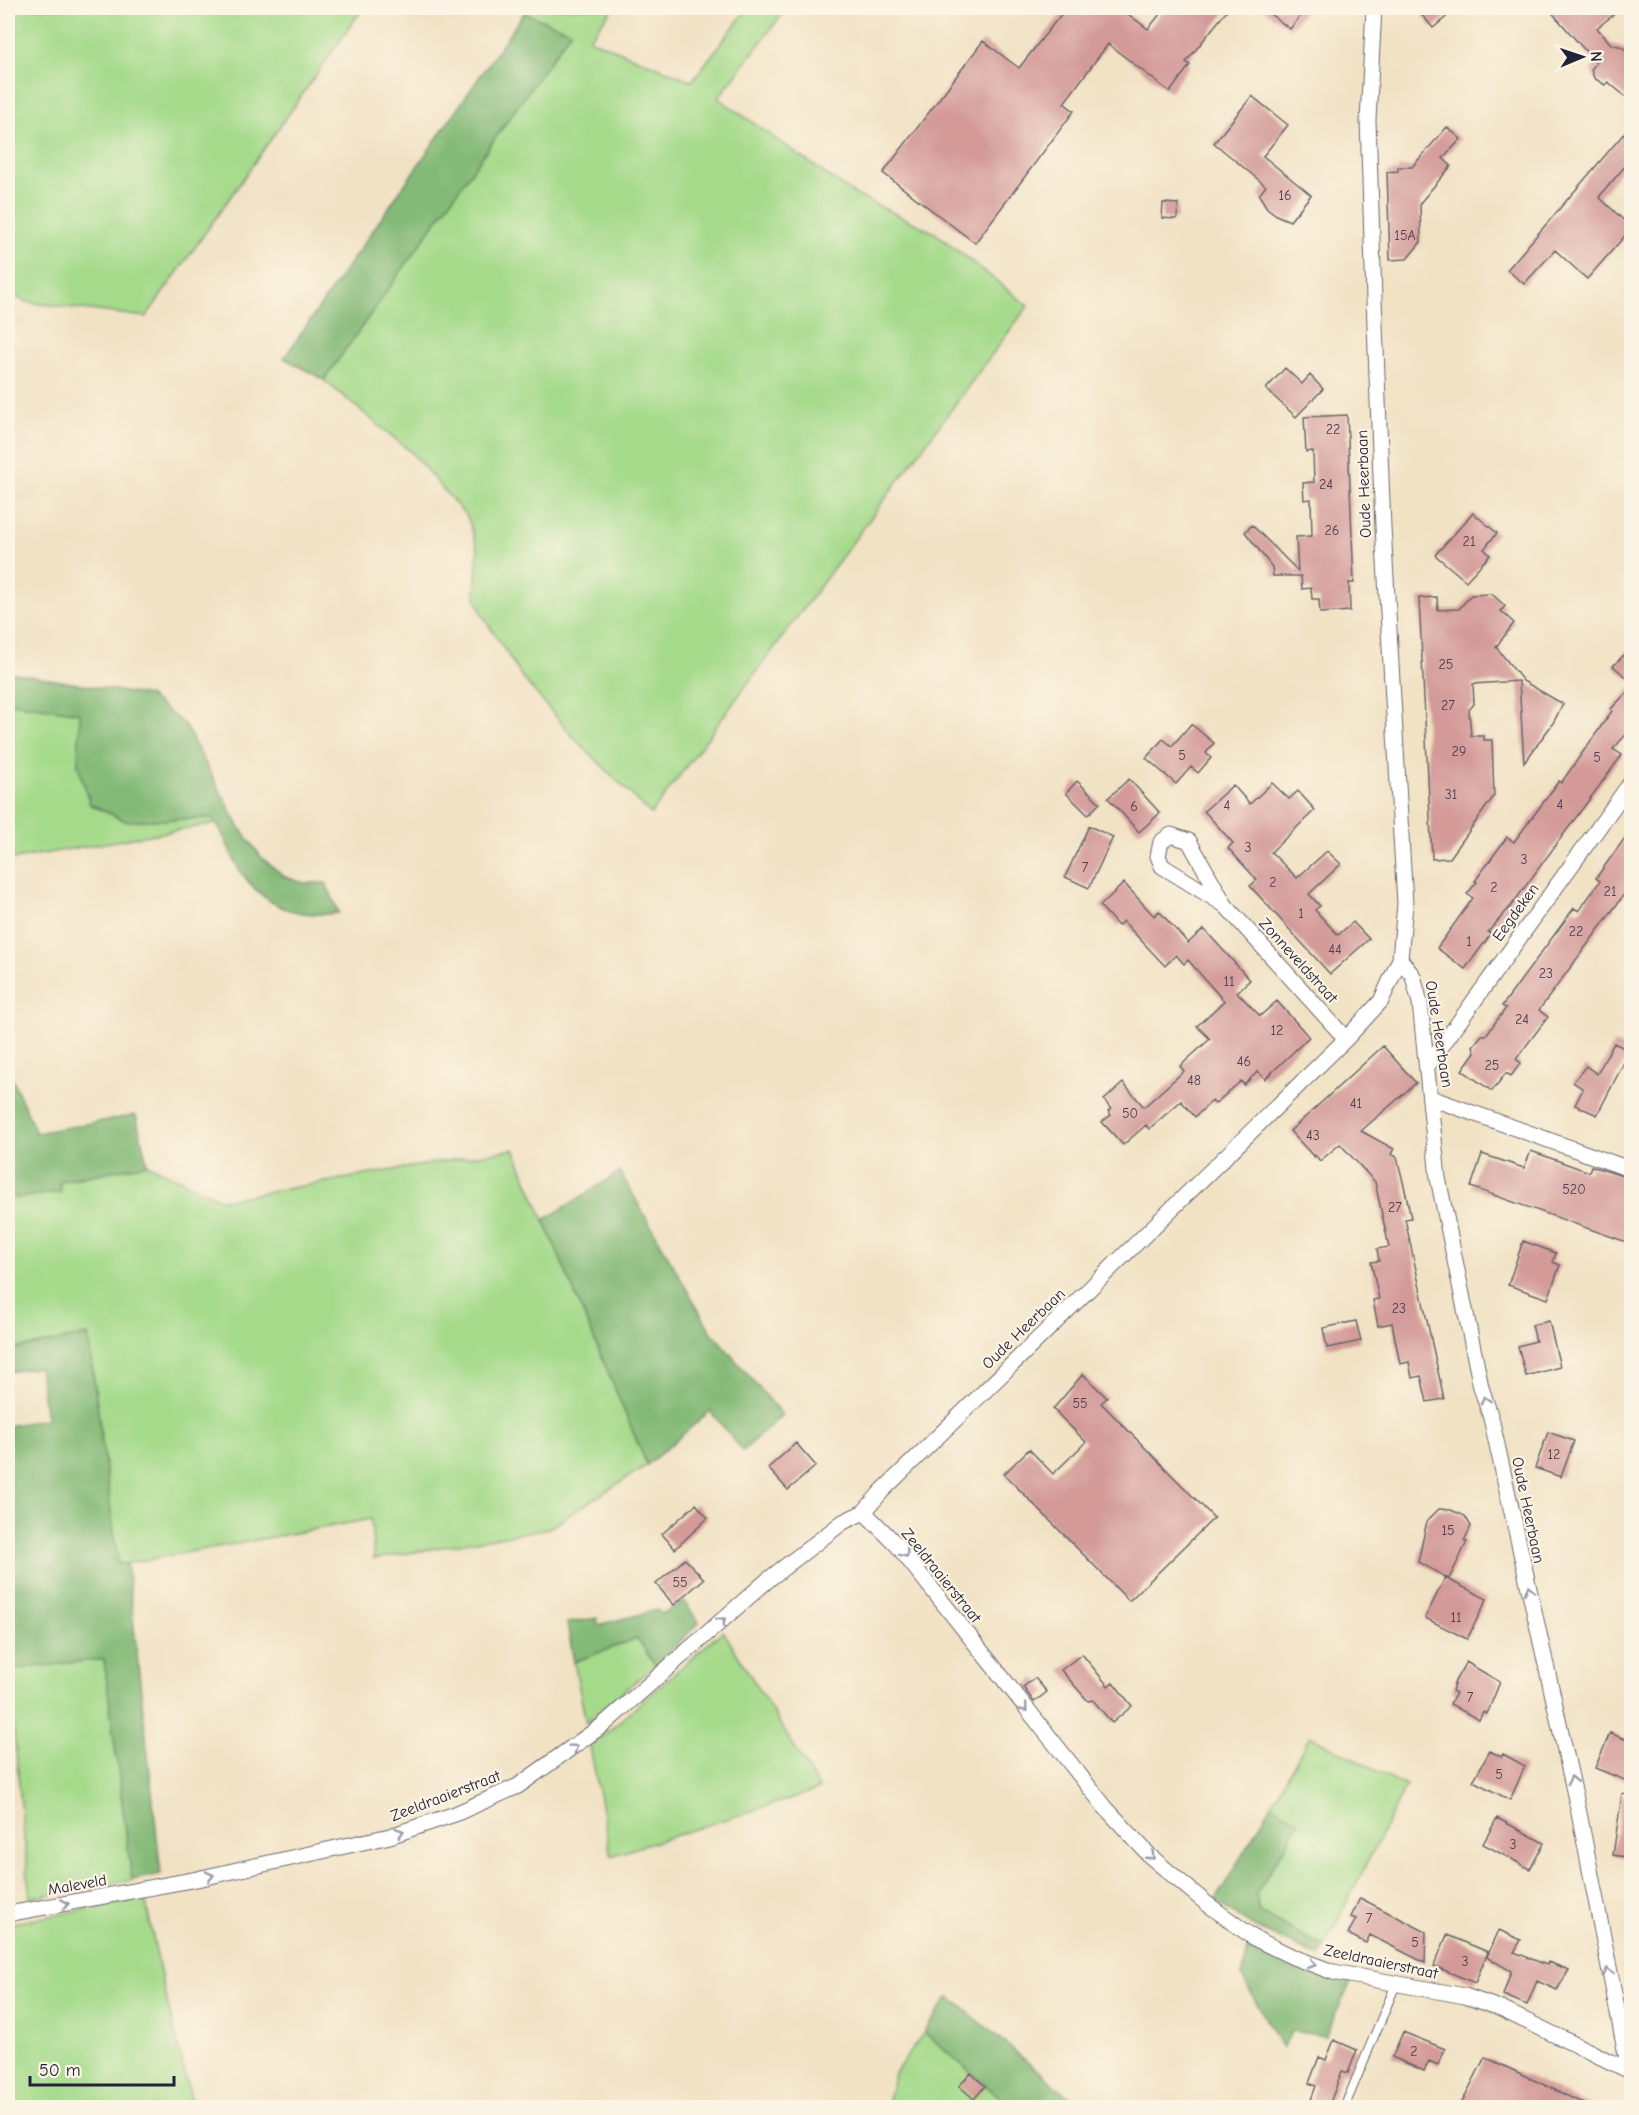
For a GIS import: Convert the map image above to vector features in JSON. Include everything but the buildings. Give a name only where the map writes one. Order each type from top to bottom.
[{"type":"street","name":"Oude Heerbaan","points":[[864,1512],[882,1491],[1346,1039],[1381,1001],[1400,959],[1405,904],[1383,539],[1368,132],[1374,8]]},
{"type":"street","name":"Eegdeken","points":[[1428,1065],[1632,781]]},
{"type":"street","name":"Zonneveldstraat","points":[[1225,905],[1162,867],[1158,856],[1161,842],[1171,835],[1189,841],[1225,905],[1346,1039]]},
{"type":"street","name":"Oude Heerbaan","points":[[1400,959],[1413,976],[1420,1003],[1438,1178],[1461,1296],[1580,1813],[1630,2071]]},
{"type":"street","points":[[1431,1098],[1632,1170]]},
{"type":"street","name":"Zeeldraaierstraat","points":[[153,1888],[390,1836],[455,1814],[518,1786],[603,1725],[769,1579],[843,1522],[864,1512],[897,1545],[1090,1789],[1151,1857],[1206,1903],[1254,1938],[1293,1957],[1333,1972],[1465,1996],[1499,2008],[1630,2071]]},
{"type":"street","name":"Maleveld","points":[[8,1914],[153,1888]]},
{"type":"lane","points":[[1344,2108],[1396,1984]]},
{"type":"green space","points":[[8,8],[363,8],[146,317],[26,302],[8,293]]},
{"type":"green space","points":[[525,8],[613,8],[589,39],[692,81],[748,8],[787,8],[718,98],[854,194],[935,233],[1028,306],[651,814],[575,739],[522,677],[483,616],[475,596],[478,550],[468,518],[410,451],[324,380],[570,32],[524,13]]},
{"type":"green space","points":[[524,13],[571,31],[324,380],[284,358]]},
{"type":"green space","points":[[8,672],[148,696],[184,724],[240,828],[262,858],[285,877],[303,883],[326,883],[339,913],[296,912],[283,908],[261,894],[241,872],[221,830],[212,818],[126,821],[90,804],[78,765],[80,713],[8,702]]},
{"type":"green space","points":[[8,702],[81,712],[78,765],[90,805],[126,821],[212,818],[218,823],[8,860]]},
{"type":"green space","points":[[8,1069],[36,1133],[136,1115],[147,1164],[60,1181],[61,1192],[8,1199]]},
{"type":"green space","points":[[514,1149],[647,1465],[549,1528],[374,1559],[371,1519],[118,1565],[88,1335],[8,1350],[8,1199],[61,1192],[59,1182],[147,1164],[222,1200]]},
{"type":"green space","points":[[620,1172],[710,1330],[782,1415],[743,1451],[710,1411],[647,1465],[544,1220]]},
{"type":"green space","points":[[88,1335],[118,1564],[127,1564],[161,1874],[132,1880],[104,1659],[8,1670],[8,1426],[46,1419],[39,1367],[8,1372],[8,1350]]},
{"type":"green space","points":[[684,1601],[699,1623],[655,1665],[637,1638],[574,1662],[567,1623],[597,1618],[598,1625],[657,1610],[662,1614]]},
{"type":"green space","points":[[723,1631],[820,1789],[611,1856],[590,1747]]},
{"type":"green space","points":[[637,1638],[655,1665],[586,1723],[574,1662]]},
{"type":"green space","points":[[104,1659],[132,1880],[30,1898],[8,1670]]},
{"type":"green space","points":[[1310,1736],[1406,1786],[1324,1947],[1259,1912],[1256,1894],[1299,1823],[1272,1804]]},
{"type":"green space","points":[[1272,1804],[1299,1822],[1256,1894],[1259,1912],[1324,1947],[1319,1957],[1251,1925],[1215,1901]]},
{"type":"green space","points":[[145,1898],[162,1981],[193,2107],[8,2107],[8,1924]]},
{"type":"green space","points":[[1249,1944],[1291,1964],[1351,1982],[1325,2036],[1292,2031],[1282,2048],[1242,1977]]},
{"type":"green space","points":[[949,1996],[1081,2107],[1011,2107],[924,2032]]},
{"type":"green space","points":[[924,2032],[1011,2107],[886,2108],[895,2073]]}]
